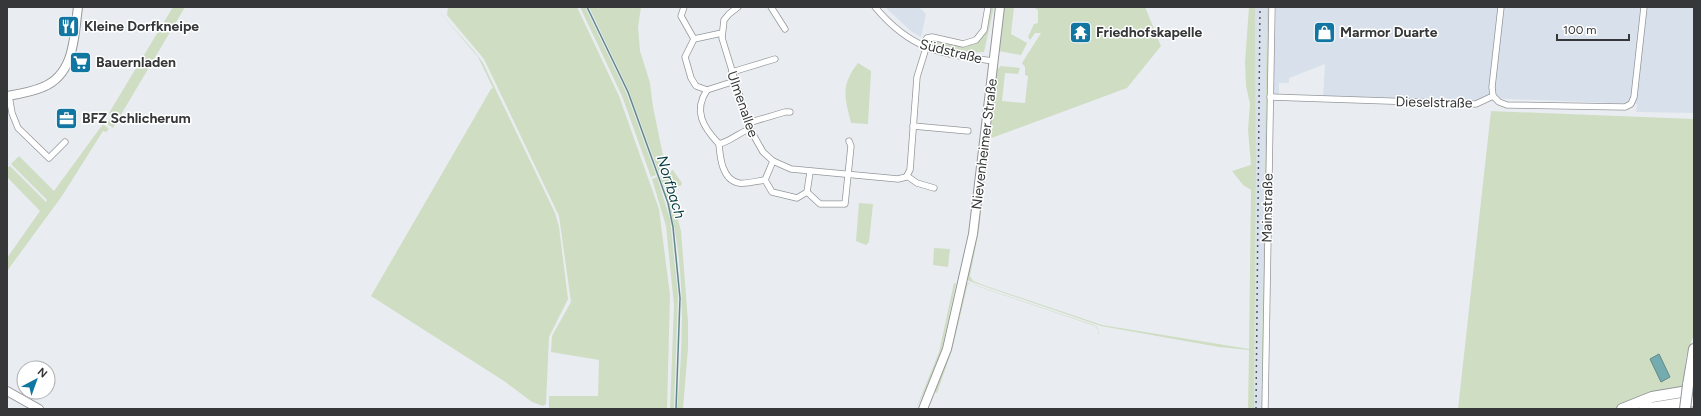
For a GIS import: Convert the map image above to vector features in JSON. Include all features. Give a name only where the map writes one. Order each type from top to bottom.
[{"type":"highway","points":[[1686,409],[1691,388],[1694,350]]},
{"type":"highway","points":[[1622,409],[1652,397],[1691,388]]},
{"type":"highway","points":[[1644,409],[1694,401]]},
{"type":"main road","points":[[8,96],[44,87],[55,81],[63,72],[70,57],[78,7]]},
{"type":"main road","name":"Nievenheimer Straße","points":[[924,409],[947,349],[973,234],[1000,7]]},
{"type":"main road","points":[[7,391],[39,409]]},
{"type":"street","points":[[684,7],[681,16],[694,39]]},
{"type":"street","points":[[694,39],[722,33],[726,16],[738,7]]},
{"type":"street","points":[[771,7],[785,29]]},
{"type":"street","name":"Südstraße","points":[[875,7],[896,29],[924,47],[993,61]]},
{"type":"street","points":[[934,188],[917,183],[907,176],[910,170],[917,77],[927,35],[962,44],[973,42],[979,38],[983,31],[988,7]]},
{"type":"street","name":"Mainstraße","points":[[1265,409],[1272,7]]},
{"type":"street","points":[[1493,96],[1492,87],[1501,7]]},
{"type":"street","name":"Dieselstraße","points":[[1270,97],[1476,104],[1493,96],[1499,102],[1507,105],[1622,107],[1631,104],[1634,97],[1644,7]]},
{"type":"street","name":"Ulmenallee","points":[[722,33],[732,72],[749,126],[756,142],[773,161],[791,169],[810,172],[898,180],[907,176]]},
{"type":"street","points":[[694,39],[686,55],[686,62],[695,85],[701,89],[707,90],[735,81]]},
{"type":"street","points":[[732,72],[775,59]]},
{"type":"street","points":[[707,90],[700,103],[700,112],[707,130],[719,144],[721,163],[732,179],[742,183],[765,180]]},
{"type":"street","points":[[8,96],[12,113],[18,128],[49,158],[66,142]]},
{"type":"street","points":[[719,144],[730,141],[738,133],[749,126],[785,112],[790,112]]},
{"type":"street","points":[[913,126],[968,130]]},
{"type":"street","points":[[807,192],[820,204],[844,206],[851,146],[849,141]]},
{"type":"street","points":[[773,161],[765,180],[769,189],[775,193],[797,198],[807,192]]},
{"type":"street","points":[[807,192],[810,172]]},
{"type":"shaded area","points":[[885,7],[919,7],[926,14],[921,37],[912,32]]},
{"type":"shaded area","points":[[1255,7],[1267,7],[1261,409],[1254,409],[1256,168]]},
{"type":"shaded area","points":[[1276,7],[1694,7],[1694,113],[1636,112],[1637,104],[1483,98],[1478,100],[1323,96],[1325,64],[1289,78],[1289,83],[1279,83],[1279,95],[1273,94]]},
{"type":"green space","points":[[173,7],[185,7],[113,128],[107,124],[112,115],[109,113]]},
{"type":"green space","points":[[435,7],[474,51],[483,63],[555,213],[559,227],[568,299],[549,337],[546,404],[543,406],[532,402],[504,381],[371,296],[491,89],[493,88],[478,57]]},
{"type":"green space","points":[[448,7],[577,7],[619,96],[659,209],[670,295],[667,409],[549,409],[549,396],[598,396],[599,360],[551,352],[552,336],[571,302],[559,216],[484,59],[447,15]]},
{"type":"green space","points":[[580,7],[585,7],[626,92],[656,175],[651,177],[622,96]]},
{"type":"green space","points":[[589,7],[641,7],[638,27],[640,51],[650,83],[653,107],[666,170],[659,173],[629,91]]},
{"type":"green space","points":[[990,7],[994,7],[984,52],[968,53],[929,45],[932,39],[962,46],[977,42]]},
{"type":"green space","points":[[1003,7],[1014,7],[1011,34],[1027,43],[1021,55],[998,51]]},
{"type":"green space","points":[[1033,7],[1145,7],[1161,46],[1127,88],[989,139],[979,230],[970,276],[973,281],[1102,325],[1249,349],[1251,190],[1243,185],[1232,171],[1251,165],[1248,130],[1250,104],[1246,86],[1245,62],[1249,7],[1255,7],[1256,168],[1254,409],[1248,409],[1249,350],[1219,347],[1101,326],[969,281],[967,279],[996,70],[1001,66],[1020,68],[1018,74],[1005,73],[1002,101],[1025,103],[1028,76],[1025,75],[1025,67],[1022,63],[1041,33],[1035,33],[1030,40],[1028,37],[1034,24],[1038,23],[1038,10]]},
{"type":"green space","points":[[1267,7],[1270,7],[1263,409],[1261,409]]},
{"type":"green space","points":[[858,63],[871,71],[868,124],[851,123],[847,106],[846,85],[848,78]]},
{"type":"green space","points":[[1491,111],[1694,119],[1694,334],[1686,356],[1683,389],[1648,394],[1631,400],[1616,409],[1458,409]]},
{"type":"green space","points":[[103,124],[109,129],[106,132],[103,131],[62,196],[7,271],[7,258],[40,211],[7,177],[7,168],[10,166],[46,202],[47,200],[11,164],[19,156],[54,191]]},
{"type":"green space","points":[[673,170],[682,183],[681,186],[672,186],[670,190],[681,231],[688,321],[688,348],[683,409],[677,409],[682,322],[679,261],[669,203],[660,177]]},
{"type":"green space","points":[[657,177],[670,219],[678,295],[674,409],[670,409],[674,305],[666,226],[652,179]]},
{"type":"green space","points":[[859,203],[873,204],[869,242],[866,245],[856,241]]},
{"type":"green space","points":[[934,248],[950,249],[948,267],[933,265]]},
{"type":"green space","points":[[954,283],[956,284],[941,353],[931,379],[916,409],[939,352]]},
{"type":"green space","points":[[966,283],[968,283],[952,350],[937,393],[934,392]]},
{"type":"green space","points":[[972,284],[1094,325],[1097,327],[1098,330],[1095,326]]},
{"type":"water","points":[[1659,354],[1670,377],[1661,382],[1650,359]]},
{"type":"waterway","name":"Norfbach","points":[[587,7],[628,92],[668,203],[673,227],[680,298],[676,409]]},
{"type":"railway","points":[[1256,409],[1260,7]]},
{"type":"place","name":"Kleine Dorfkneipe","points":[[69,26]]},
{"type":"place","name":"Friedhofskapelle","points":[[1080,32]]},
{"type":"place","name":"Marmor Duarte","points":[[1325,32]]},
{"type":"place","name":"Bauernladen","points":[[81,62]]},
{"type":"place","name":"BFZ Schlicherum","points":[[67,118]]}]
